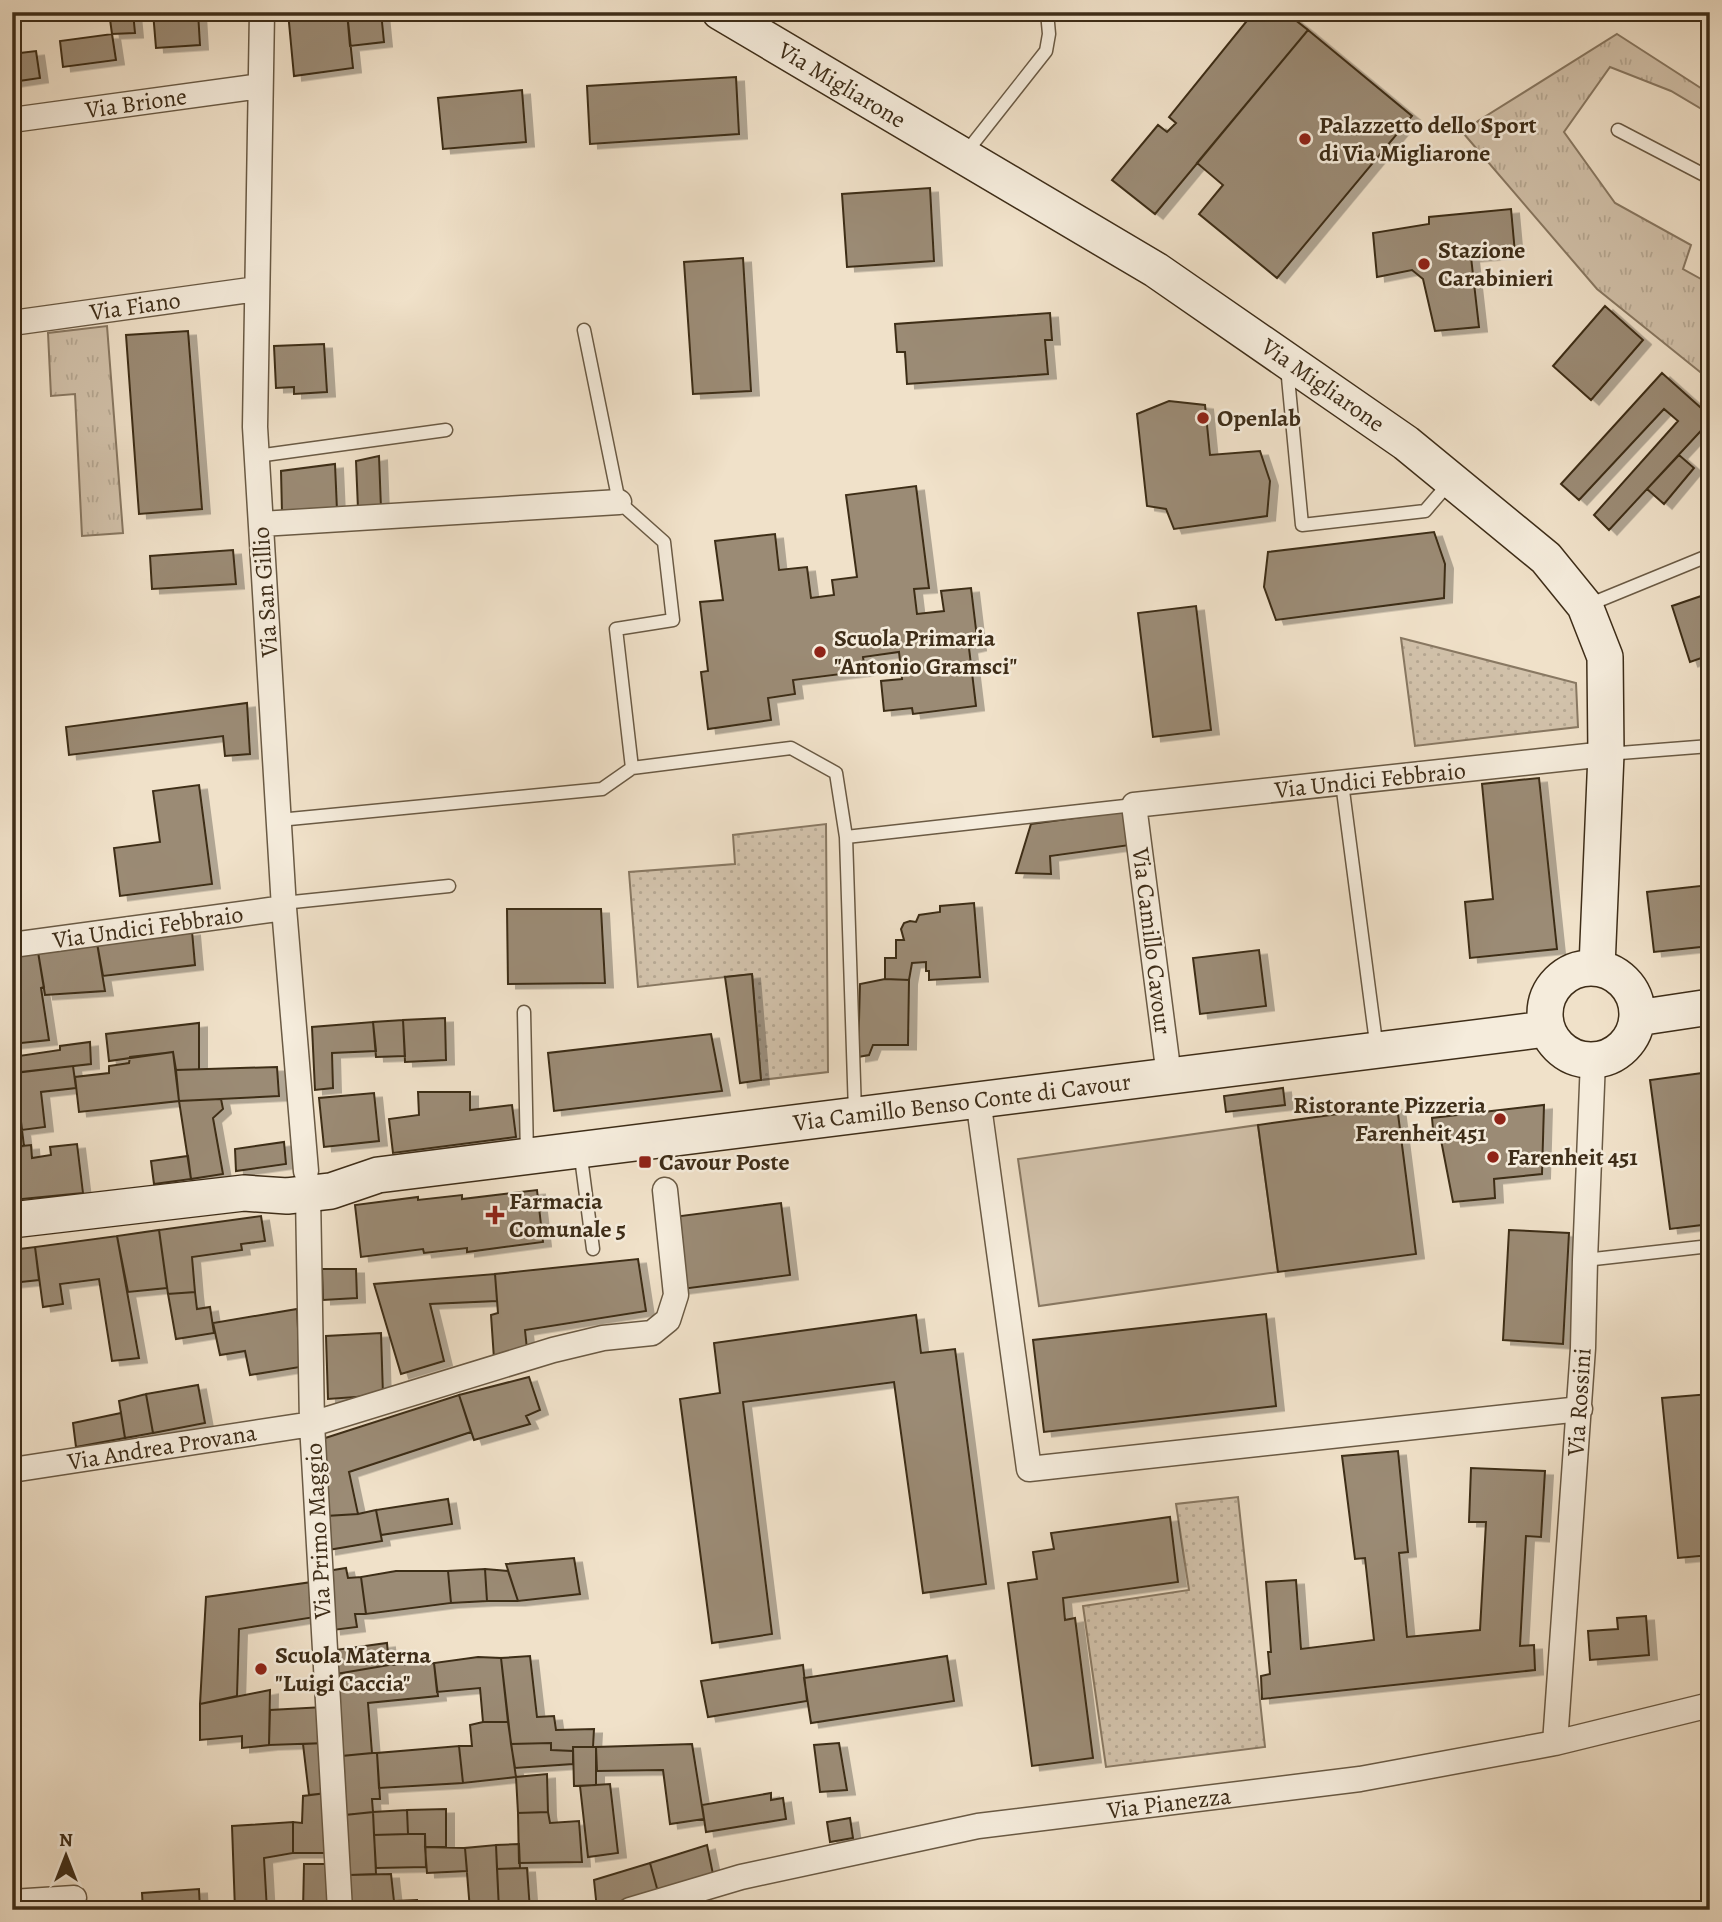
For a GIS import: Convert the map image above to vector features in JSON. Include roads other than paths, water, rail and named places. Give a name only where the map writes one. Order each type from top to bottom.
[{"type":"main road","name":"Via Migliarone","points":[[720,12],[1156,270],[1406,443],[1546,558],[1585,606],[1605,657],[1606,754],[1597,967]]},
{"type":"main road","points":[[1597,967],[1623,979],[1636,1004],[1637,1018],[1634,1031],[1618,1052],[1606,1058],[1578,1059],[1553,1042],[1546,1029],[1546,998],[1554,984],[1566,974],[1581,968],[1597,967]]},
{"type":"main road","points":[[1637,1018],[1710,1007]]},
{"type":"main road","name":"Via Camillo Benso Conte di Cavour","points":[[12,1220],[244,1193],[285,1174],[307,1183],[329,1169],[378,1175],[1546,1029]]},
{"type":"street","name":"Via San Gillio","points":[[262,12],[255,426],[284,906],[307,1183]]},
{"type":"street","name":"Via Brione","points":[[12,120],[260,86]]},
{"type":"street","name":"Via Fiano","points":[[12,323],[257,289]]},
{"type":"street","points":[[261,524],[619,502]]},
{"type":"street","name":"Via Undici Febbraio","points":[[1134,805],[1606,754]]},
{"type":"street","name":"Via Camillo Cavour","points":[[1134,805],[1169,1076]]},
{"type":"street","name":"Via Undici Febbraio","points":[[12,945],[284,906]]},
{"type":"street","name":"Via Rossini","points":[[1555,1743],[1580,1409],[1593,1060]]},
{"type":"street","points":[[978,1099],[1029,1469],[1580,1409]]},
{"type":"street","name":"Via Primo Maggio","points":[[307,1183],[312,1424],[340,1910]]},
{"type":"street","name":"Via Andrea Provana","points":[[12,1471],[312,1424],[565,1347],[603,1338],[652,1332],[668,1320],[676,1295],[665,1190]]},
{"type":"street","name":"Via Pianezza","points":[[630,1910],[741,1877],[978,1826],[1360,1779],[1555,1743],[1710,1705]]},
{"type":"street","points":[[12,1902],[74,1898]]},
{"type":"lane","points":[[963,156],[1046,51],[1049,34],[1047,12]]},
{"type":"lane","points":[[1618,130],[1710,178]]},
{"type":"lane","points":[[584,330],[619,502],[664,542],[673,620],[616,629],[632,768]]},
{"type":"lane","points":[[1286,360],[1301,525],[1425,511],[1452,480]]},
{"type":"lane","points":[[257,456],[446,430]]},
{"type":"lane","points":[[1585,606],[1710,555]]},
{"type":"lane","points":[[1606,754],[1710,746]]},
{"type":"lane","points":[[279,820],[602,789],[632,768],[791,748],[836,774],[846,837],[855,1114]]},
{"type":"lane","points":[[1342,783],[1377,1050]]},
{"type":"lane","points":[[846,837],[1134,805]]},
{"type":"lane","points":[[284,906],[449,887]]},
{"type":"lane","points":[[524,1012],[527,1156]]},
{"type":"lane","points":[[580,1150],[593,1249]]},
{"type":"lane","points":[[1585,1260],[1710,1246]]},
{"type":"place","name":"Palazzetto dello Sport di Via Migliarone","points":[[1305,139]]},
{"type":"place","name":"Stazione Carabinieri","points":[[1424,264]]},
{"type":"place","name":"Openlab","points":[[1203,418]]},
{"type":"place","name":"Scuola Primaria \"Antonio Gramsci\"","points":[[820,652]]},
{"type":"place","name":"Ristorante Pizzeria Farenheit 451","points":[[1500,1119]]},
{"type":"place","name":"Farenheit 451","points":[[1493,1157]]},
{"type":"place","name":"Cavour Poste","points":[[645,1162]]},
{"type":"place","name":"Farmacia Comunale 5","points":[[495,1215]]},
{"type":"place","name":"Scuola Materna \"Luigi Caccia\"","points":[[261,1669]]}]
